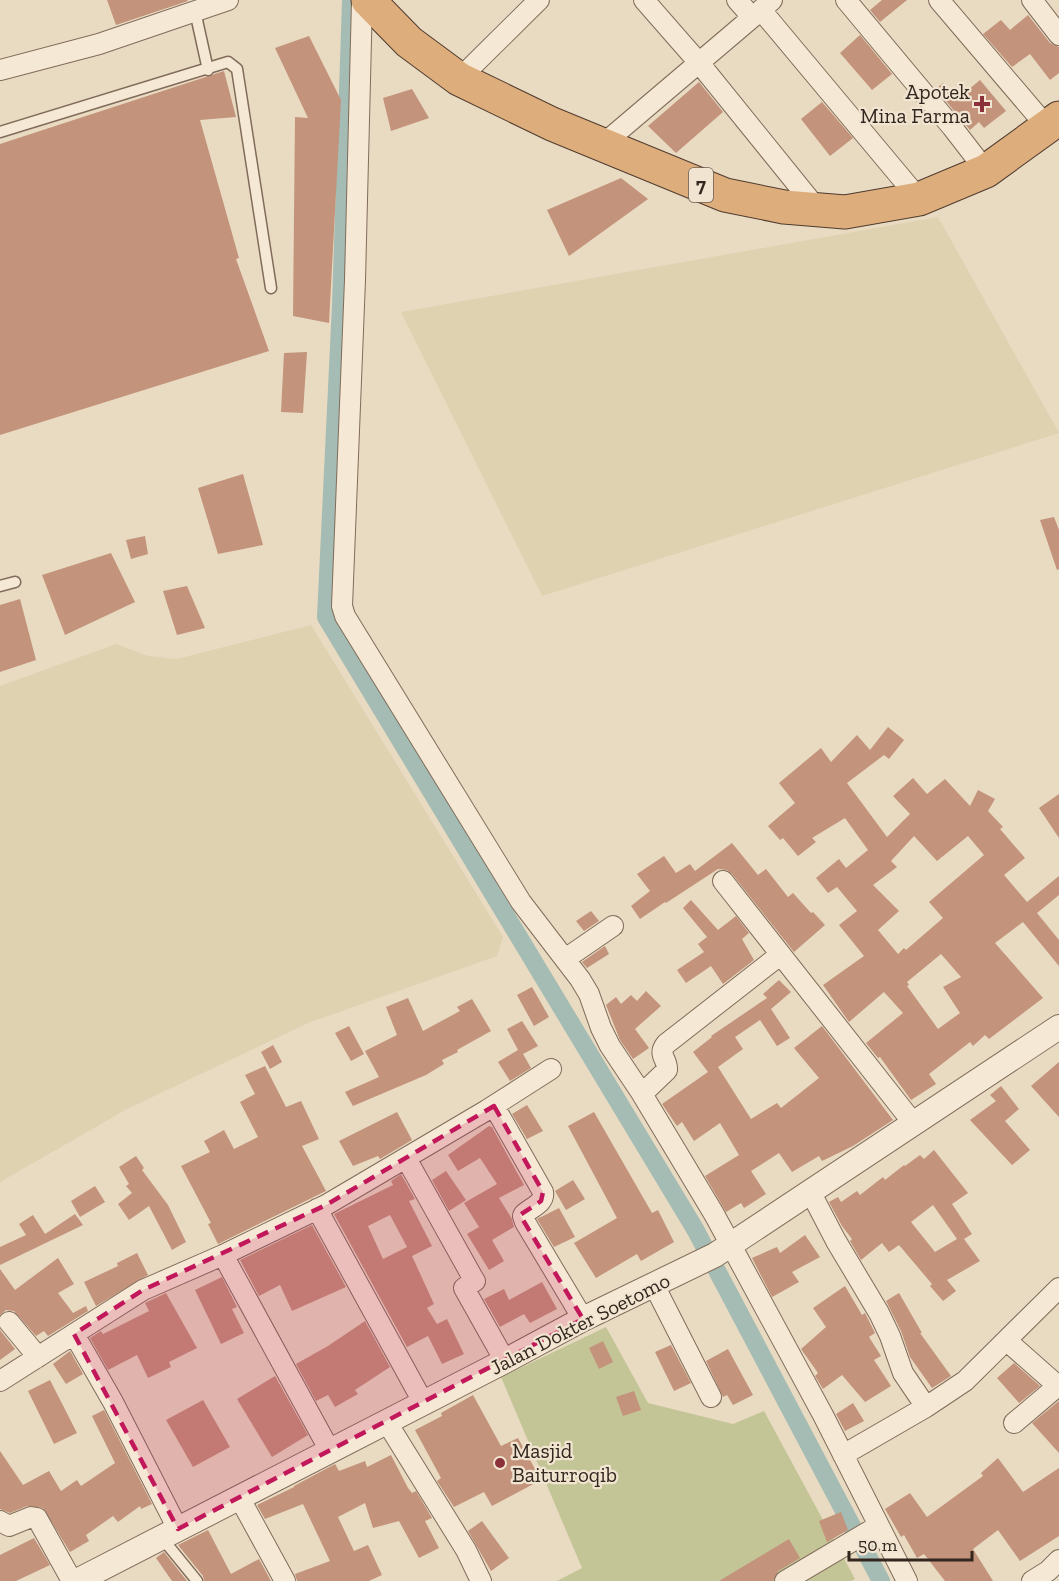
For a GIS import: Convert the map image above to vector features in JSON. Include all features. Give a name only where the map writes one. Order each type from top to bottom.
[{"type":"highway","name":"7","points":[[368,0],[409,42],[459,79],[602,145],[725,195],[784,207],[845,212],[919,199],[986,171],[1053,123]]},
{"type":"street","points":[[0,70],[99,44],[228,0]]},
{"type":"street","points":[[362,0],[355,280],[342,606],[347,621],[521,902],[589,994],[610,1046],[693,1177],[723,1251],[843,1455],[867,1532],[907,1581]]},
{"type":"street","points":[[459,79],[539,0]]},
{"type":"street","points":[[644,0],[700,64],[818,210]]},
{"type":"street","points":[[737,0],[762,9],[919,199]]},
{"type":"street","points":[[846,0],[986,171]]},
{"type":"street","points":[[939,0],[1053,123]]},
{"type":"street","points":[[1037,2],[1059,35]]},
{"type":"street","points":[[602,145],[762,9]]},
{"type":"street","points":[[723,881],[914,1124]]},
{"type":"street","points":[[565,960],[613,926]]},
{"type":"street","points":[[642,1094],[667,1070],[668,1066],[661,1053],[662,1048],[780,955]]},
{"type":"street","name":"Jalan Dokter Soetomo","points":[[77,1581],[583,1319],[723,1251],[1059,1027]]},
{"type":"street","points":[[0,1381],[143,1290],[223,1255],[317,1209],[494,1106],[551,1069]]},
{"type":"street","points":[[494,1106],[543,1192],[541,1202],[524,1214],[525,1222],[583,1319]]},
{"type":"street","points":[[406,1158],[475,1281],[464,1288],[505,1361]]},
{"type":"street","points":[[811,1193],[836,1241],[879,1313],[903,1373],[926,1407]]},
{"type":"street","points":[[317,1209],[423,1402]]},
{"type":"street","points":[[223,1255],[330,1451]]},
{"type":"street","points":[[654,1285],[711,1397]]},
{"type":"street","points":[[843,1455],[926,1407],[965,1381],[1059,1288]]},
{"type":"street","points":[[9,1322],[38,1357]]},
{"type":"street","points":[[74,1334],[118,1412],[170,1533]]},
{"type":"street","points":[[1006,1341],[1058,1386],[1014,1423]]},
{"type":"street","points":[[386,1422],[466,1550],[481,1581]]},
{"type":"street","points":[[239,1497],[285,1581]]},
{"type":"street","points":[[0,1521],[9,1526],[37,1518],[72,1581]]},
{"type":"street","points":[[785,1581],[867,1532]]},
{"type":"street","points":[[1032,1581],[1048,1571],[1059,1560]]},
{"type":"lane","points":[[195,12],[208,70]]},
{"type":"lane","points":[[0,132],[228,62],[237,69],[271,288]]},
{"type":"lane","points":[[0,586],[15,582]]},
{"type":"lane","points":[[170,1533],[197,1581]]},
{"type":"highlighted area","points":[[494,1106],[543,1192],[541,1201],[520,1215],[583,1319],[178,1529],[74,1334],[143,1290],[326,1205]]},
{"type":"shaded area","points":[[938,217],[1059,433],[542,596],[401,312]]},
{"type":"shaded area","points":[[311,625],[503,937],[497,956],[308,1023],[127,1109],[0,1182],[0,686],[116,644],[148,656],[177,659]]},
{"type":"green space","points":[[606,1327],[648,1403],[733,1424],[764,1411],[855,1579],[851,1581],[557,1581],[582,1568],[501,1377]]},
{"type":"building","points":[[107,0],[187,0],[188,1],[116,25]]},
{"type":"building","points":[[882,0],[907,0],[880,22],[870,10]]},
{"type":"building","points":[[1028,15],[1050,43],[1059,47],[1059,73],[1050,80],[1030,54],[1012,67],[983,34],[1001,20],[1010,30]]},
{"type":"building","points":[[860,35],[892,74],[872,90],[840,53]]},
{"type":"building","points":[[309,36],[341,100],[329,323],[293,316],[295,117],[308,118],[275,48]]},
{"type":"building","points":[[224,71],[236,117],[200,120],[239,258],[236,259],[269,351],[0,435],[0,144]]},
{"type":"building","name":"Apotek Mina Farma","points":[[980,80],[1006,111],[984,128],[979,122],[970,130],[936,89],[943,83],[956,100]]},
{"type":"building","points":[[699,82],[723,112],[676,153],[648,126]]},
{"type":"building","points":[[412,89],[429,118],[391,131],[383,98]]},
{"type":"building","points":[[822,102],[853,138],[830,156],[801,119]]},
{"type":"building","points":[[621,178],[648,199],[569,256],[547,210]]},
{"type":"building","points":[[307,352],[303,413],[281,412],[284,353]]},
{"type":"building","points":[[243,474],[263,545],[218,554],[198,488]]},
{"type":"building","points":[[1054,517],[1059,530],[1059,569],[1057,570],[1040,520]]},
{"type":"building","points":[[145,536],[148,554],[131,559],[126,540]]},
{"type":"building","points":[[111,553],[135,602],[65,635],[42,575]]},
{"type":"building","points":[[187,586],[205,628],[177,635],[163,591]]},
{"type":"building","points":[[20,599],[36,660],[0,672],[0,605]]},
{"type":"building","points":[[888,727],[904,740],[889,759],[884,755],[847,783],[887,837],[910,814],[893,796],[913,778],[927,794],[945,779],[970,806],[978,790],[995,799],[988,811],[1003,827],[1000,829],[1025,858],[1004,875],[1027,902],[1059,876],[1059,895],[1037,913],[1059,940],[1059,966],[1023,922],[995,943],[1043,998],[989,1039],[985,1035],[973,1046],[970,1042],[929,1074],[936,1084],[911,1100],[880,1057],[878,1058],[866,1043],[903,1013],[884,992],[849,1022],[823,985],[864,956],[839,925],[857,911],[837,887],[828,893],[816,878],[839,859],[846,868],[868,850],[845,818],[812,838],[816,842],[798,856],[783,838],[780,840],[768,826],[795,803],[779,783],[821,748],[831,762],[857,735],[870,750]],"holes":[[[914,836],[937,861],[968,836],[984,855],[929,902],[943,918],[906,950],[904,948],[898,954],[878,930],[899,911],[873,885],[897,867],[891,861]],[[941,954],[961,977],[943,987],[960,1013],[938,1029],[907,986],[909,985],[907,982]]]},
{"type":"building","points":[[1059,794],[1059,838],[1039,808]]},
{"type":"building","points":[[732,843],[758,875],[766,869],[788,897],[793,893],[825,925],[794,952],[727,870],[718,869],[640,919],[631,906],[650,891],[637,874],[664,856],[676,873],[690,864],[695,871]]},
{"type":"building","points":[[691,900],[718,930],[736,916],[749,933],[742,939],[754,960],[723,984],[711,966],[686,983],[677,970],[704,952],[698,944],[707,937],[683,908]]},
{"type":"building","points":[[591,911],[599,921],[584,931],[576,921]]},
{"type":"building","points":[[605,946],[609,954],[587,968],[582,962]]},
{"type":"building","points":[[779,980],[791,992],[771,1009],[790,1038],[777,1046],[760,1020],[735,1037],[743,1049],[718,1067],[751,1119],[777,1103],[781,1108],[819,1078],[794,1048],[822,1026],[893,1120],[853,1146],[822,1161],[819,1156],[792,1172],[779,1153],[751,1171],[766,1194],[744,1208],[741,1203],[726,1212],[705,1176],[739,1155],[720,1123],[694,1141],[682,1122],[677,1126],[662,1104],[708,1072],[693,1052],[711,1036],[767,998],[763,994]]},
{"type":"building","points":[[532,987],[549,1017],[534,1026],[517,995]]},
{"type":"building","points":[[646,991],[661,1006],[635,1029],[649,1048],[633,1059],[620,1040],[606,1005],[616,997],[621,1004],[631,995],[637,1001]]},
{"type":"building","points":[[408,998],[423,1031],[460,1011],[457,1007],[472,999],[491,1031],[442,1060],[444,1064],[426,1075],[353,1106],[345,1092],[379,1077],[365,1051],[397,1035],[386,1007]]},
{"type":"building","points":[[522,1021],[538,1046],[523,1054],[531,1068],[510,1081],[498,1062],[518,1050],[507,1029]]},
{"type":"building","points":[[349,1026],[364,1054],[351,1061],[335,1033]]},
{"type":"building","points":[[273,1045],[282,1062],[270,1069],[261,1052]]},
{"type":"building","points":[[1059,1062],[1059,1117],[1031,1086]]},
{"type":"building","points":[[265,1066],[286,1107],[301,1101],[319,1139],[302,1146],[326,1191],[218,1244],[208,1224],[211,1223],[181,1166],[210,1152],[204,1141],[224,1130],[234,1149],[258,1137],[240,1102],[255,1094],[245,1075]]},
{"type":"building","points":[[1001,1086],[1019,1109],[1005,1121],[1030,1150],[1012,1165],[970,1120],[996,1101],[990,1095]]},
{"type":"building","points":[[527,1105],[543,1131],[527,1139],[512,1114]]},
{"type":"building","points":[[397,1112],[412,1140],[380,1159],[378,1156],[353,1166],[339,1141]]},
{"type":"building","points":[[594,1112],[652,1213],[658,1210],[674,1242],[641,1261],[637,1254],[596,1278],[574,1243],[617,1218],[568,1126]]},
{"type":"building","points":[[489,1126],[492,1127],[524,1185],[499,1198],[512,1219],[514,1227],[492,1240],[504,1261],[489,1270],[467,1234],[479,1227],[464,1203],[497,1184],[480,1158],[458,1171],[448,1155]]},
{"type":"building","points":[[934,1150],[968,1193],[952,1204],[972,1234],[964,1239],[980,1261],[947,1280],[956,1291],[943,1301],[930,1286],[932,1284],[899,1245],[889,1252],[882,1243],[861,1260],[850,1241],[852,1239],[829,1202],[838,1197],[841,1202],[857,1191],[860,1195],[883,1177],[885,1180],[920,1155],[924,1159]],"holes":[[[933,1205],[957,1239],[935,1252],[911,1222]]]},
{"type":"building","points":[[136,1156],[144,1168],[142,1170],[168,1205],[186,1242],[172,1250],[149,1206],[129,1220],[118,1204],[132,1193],[126,1186],[129,1184],[119,1167]]},
{"type":"building","points":[[446,1171],[466,1200],[449,1211],[432,1180]]},
{"type":"building","points":[[401,1174],[415,1199],[409,1201],[432,1246],[412,1256],[434,1304],[427,1308],[437,1324],[447,1319],[464,1354],[442,1364],[428,1336],[407,1347],[334,1214],[393,1185],[391,1181]],"holes":[[[390,1215],[407,1247],[383,1259],[368,1226]]]},
{"type":"building","points":[[573,1180],[585,1199],[566,1210],[555,1191]]},
{"type":"building","points":[[95,1186],[105,1202],[80,1217],[71,1201]]},
{"type":"building","points":[[559,1208],[575,1237],[554,1247],[537,1219]]},
{"type":"building","points":[[75,1214],[83,1225],[0,1265],[0,1247],[26,1235],[19,1224],[33,1215],[45,1234]]},
{"type":"building","points":[[312,1225],[346,1287],[292,1311],[280,1285],[259,1296],[240,1260]]},
{"type":"building","points":[[805,1235],[820,1257],[792,1272],[799,1282],[772,1297],[752,1258],[777,1247],[780,1253]]},
{"type":"building","points":[[137,1253],[148,1275],[96,1306],[84,1282],[118,1266],[117,1263]]},
{"type":"building","points":[[58,1258],[74,1284],[58,1293],[73,1313],[86,1306],[88,1311],[48,1336],[44,1331],[36,1336],[14,1311],[6,1310],[0,1315],[0,1269],[15,1290]]},
{"type":"building","points":[[222,1277],[237,1307],[232,1309],[244,1333],[221,1344],[195,1290]]},
{"type":"building","points":[[542,1282],[557,1309],[530,1323],[524,1314],[500,1327],[484,1299],[504,1289],[509,1300]]},
{"type":"building","points":[[845,1286],[862,1315],[865,1313],[875,1333],[869,1337],[881,1356],[874,1360],[891,1386],[865,1402],[842,1375],[823,1389],[815,1376],[818,1373],[801,1349],[826,1327],[813,1308]]},
{"type":"building","points":[[166,1293],[197,1348],[169,1362],[171,1367],[148,1378],[137,1355],[108,1370],[90,1338],[149,1311],[145,1303]]},
{"type":"building","points":[[899,1293],[922,1333],[920,1333],[951,1376],[932,1388],[910,1357],[901,1331],[886,1301]]},
{"type":"building","points":[[365,1321],[390,1367],[355,1390],[358,1394],[335,1407],[328,1395],[316,1401],[296,1364]]},
{"type":"building","points":[[0,1330],[15,1349],[0,1360]]},
{"type":"building","points":[[603,1341],[613,1362],[599,1369],[589,1348]]},
{"type":"building","points":[[671,1345],[691,1383],[674,1391],[655,1352]]},
{"type":"building","points":[[728,1349],[753,1395],[733,1405],[727,1395],[723,1397],[706,1361]]},
{"type":"building","points":[[70,1351],[83,1374],[66,1384],[53,1364]]},
{"type":"building","points":[[1014,1363],[1040,1386],[1019,1403],[997,1378]]},
{"type":"building","points":[[275,1376],[308,1435],[272,1457],[237,1399]]},
{"type":"building","points":[[50,1380],[77,1433],[54,1444],[28,1391]]},
{"type":"building","points":[[634,1391],[641,1410],[623,1416],[616,1397]]},
{"type":"building","name":"Masjid Baiturroqib","points":[[473,1395],[501,1446],[518,1438],[541,1480],[492,1506],[484,1492],[454,1507],[437,1481],[441,1478],[415,1430],[442,1416],[441,1413]]},
{"type":"building","points":[[203,1400],[230,1447],[193,1467],[166,1420]]},
{"type":"building","points":[[1059,1401],[1059,1453],[1032,1423]]},
{"type":"building","points":[[853,1403],[864,1421],[845,1431],[836,1414]]},
{"type":"building","points":[[104,1410],[152,1504],[141,1509],[140,1506],[118,1522],[113,1516],[86,1535],[89,1541],[70,1552],[43,1508],[27,1506],[10,1513],[0,1509],[0,1451],[23,1485],[49,1471],[61,1491],[77,1480],[81,1486],[115,1463],[92,1416]]},
{"type":"building","points":[[391,1455],[408,1488],[412,1493],[416,1491],[432,1518],[425,1521],[439,1548],[419,1558],[399,1521],[373,1528],[365,1503],[338,1517],[354,1551],[368,1545],[382,1575],[369,1581],[297,1581],[295,1574],[330,1561],[303,1504],[265,1519],[257,1505],[335,1464],[339,1471],[365,1461],[367,1467]]},
{"type":"building","points":[[998,1458],[1023,1492],[1059,1468],[1059,1536],[1020,1561],[998,1530],[973,1549],[993,1581],[945,1581],[924,1554],[917,1558],[904,1535],[901,1537],[885,1509],[910,1493],[927,1517],[983,1476],[981,1473]]},
{"type":"building","points":[[841,1512],[848,1530],[827,1542],[819,1521]]},
{"type":"building","points":[[482,1521],[509,1558],[491,1571],[468,1531]]},
{"type":"building","points":[[208,1530],[231,1574],[259,1559],[271,1581],[204,1581],[203,1576],[178,1545]]},
{"type":"building","points":[[34,1538],[50,1565],[16,1581],[0,1581],[0,1555]]},
{"type":"building","points":[[789,1539],[800,1558],[778,1571],[773,1581],[719,1581]]},
{"type":"building","points":[[164,1552],[187,1581],[172,1581],[156,1558]]},
{"type":"waterway","points":[[351,0],[341,305],[326,617],[695,1229],[881,1581]]},
{"type":"place","name":"Apotek Mina Farma","points":[[982,104]]},
{"type":"place","name":"Masjid Baiturroqib","points":[[500,1463]]}]
